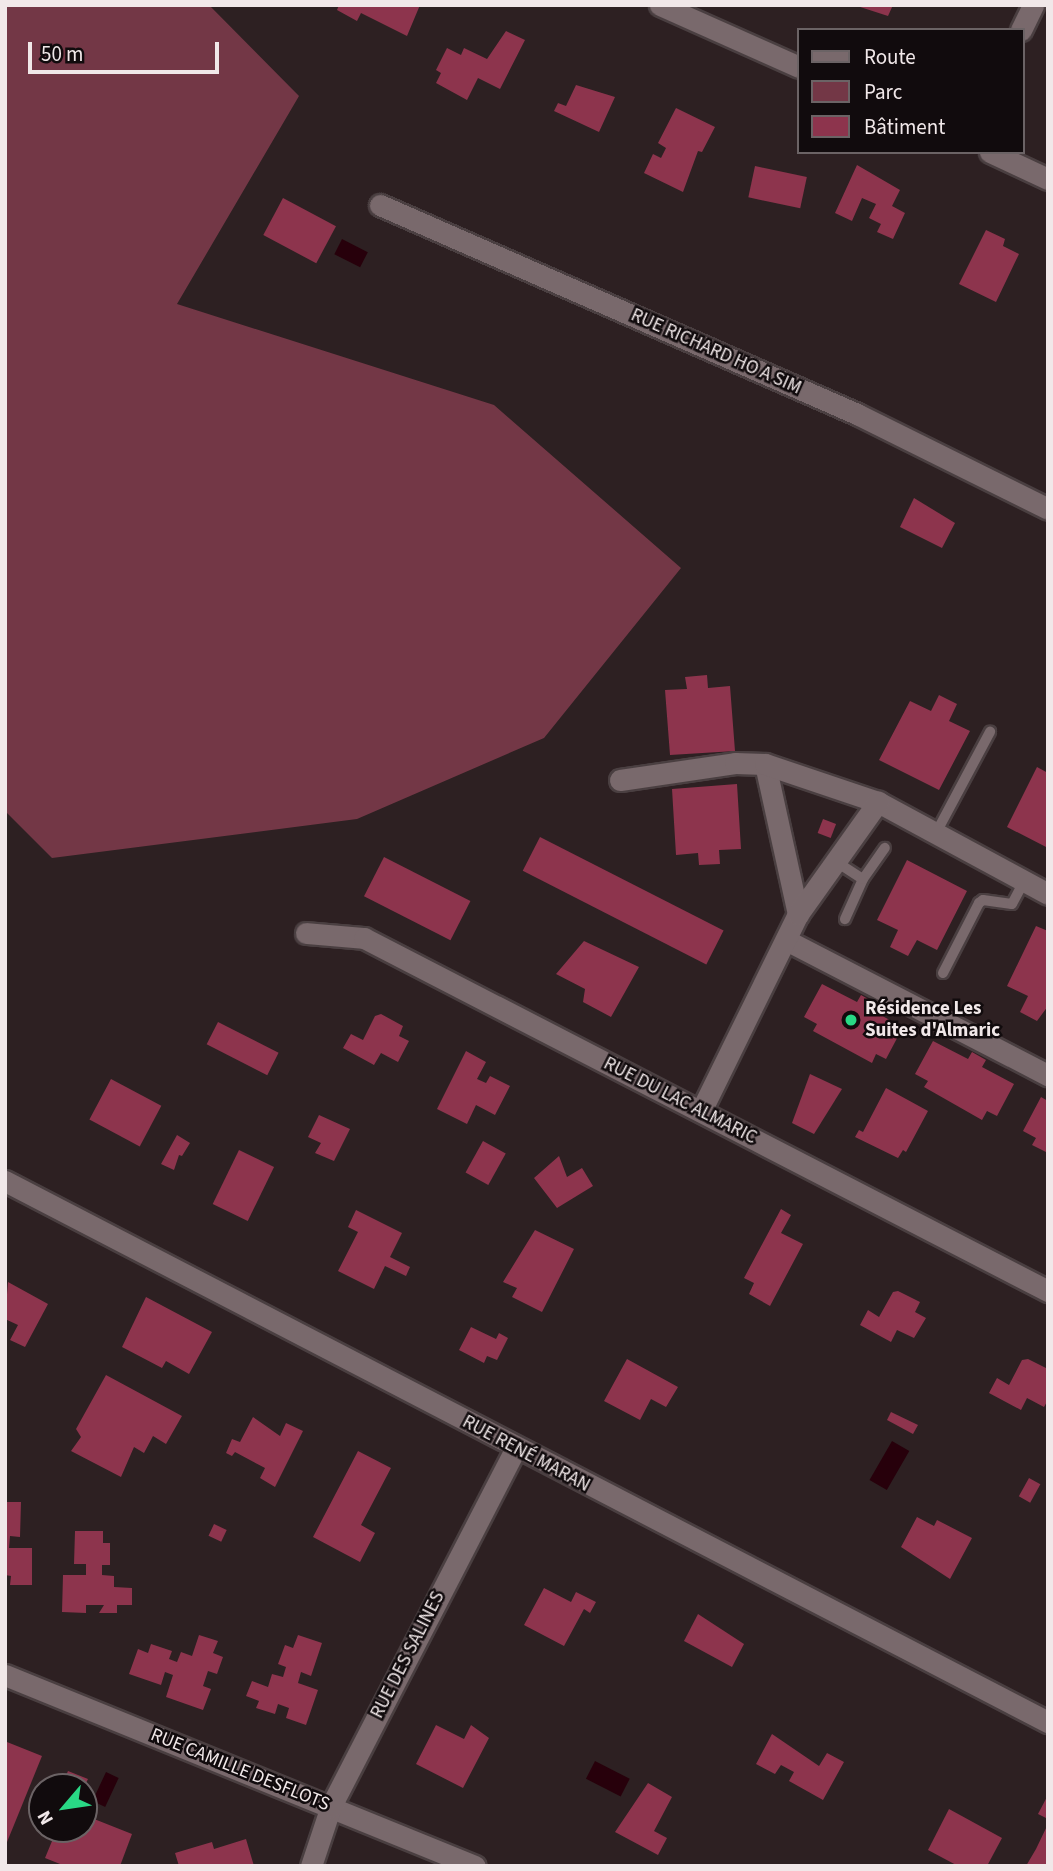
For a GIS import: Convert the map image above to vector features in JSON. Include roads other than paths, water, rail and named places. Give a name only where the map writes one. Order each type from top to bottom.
[{"type":"street","points":[[660,5],[797,66]]},
{"type":"street","points":[[1022,28],[1033,5]]},
{"type":"street","points":[[994,154],[1048,179]]},
{"type":"street","name":"RUE RICHARD HO A SIM","points":[[380,205],[857,414],[1048,509]]},
{"type":"street","points":[[620,780],[735,763],[765,764],[878,802],[1048,894]]},
{"type":"street","points":[[765,764],[798,914]]},
{"type":"street","points":[[701,1111],[798,914],[878,802]]},
{"type":"street","name":"RUE DU LAC ALMARIC","points":[[306,933],[364,938],[1048,1291]]},
{"type":"street","points":[[786,940],[1048,1075]]},
{"type":"street","name":"RUE RENÉ MARAN","points":[[5,1181],[515,1449],[1048,1722]]},
{"type":"street","name":"RUE DES SALINES","points":[[311,1866],[331,1807],[515,1449]]},
{"type":"street","name":"RUE CAMILLE DESFLOTS","points":[[5,1675],[475,1866]]},
{"type":"lane","points":[[936,833],[990,732]]},
{"type":"lane","points":[[845,919],[863,879],[886,848]]},
{"type":"lane","points":[[835,861],[863,879]]},
{"type":"lane","points":[[943,973],[979,903],[984,900],[1012,904],[1024,881]]},
{"type":"place","name":"Résidence Les Suites d'Almaric","points":[[851,1020]]}]
